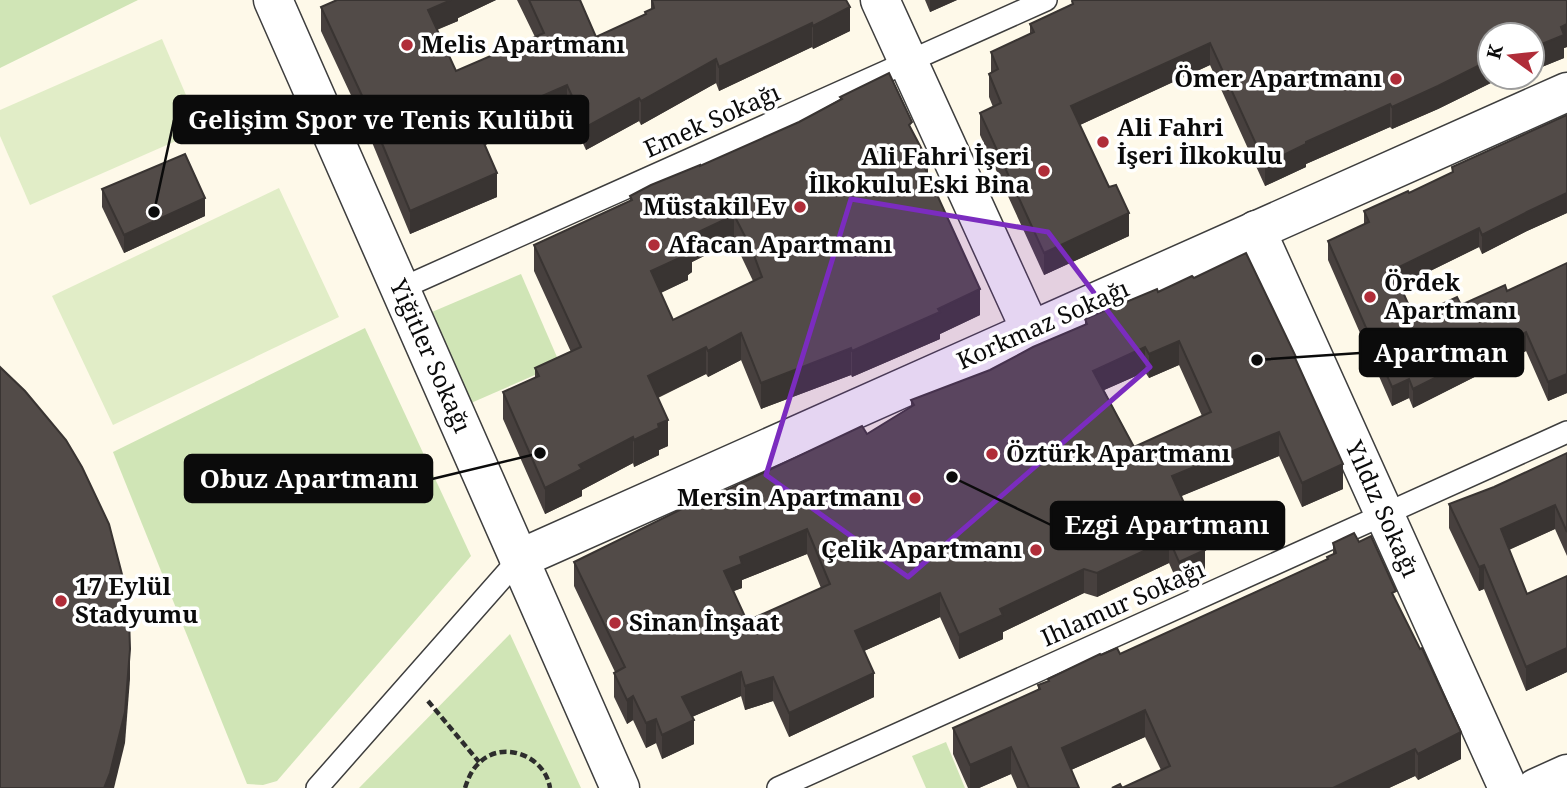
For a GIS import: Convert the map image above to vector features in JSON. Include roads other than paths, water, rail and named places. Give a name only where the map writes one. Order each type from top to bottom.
[{"type":"street","points":[[880,0],[1031,331]]},
{"type":"street","name":"Yiğitler Sokağı","points":[[285,4],[400,289],[620,788]]},
{"type":"street","name":"Korkmaz Sokağı","points":[[519,559],[1567,92]]},
{"type":"street","name":"Yıldız Sokağı","points":[[1256,230],[1508,788]]},
{"type":"street","points":[[1536,788],[1567,774]]},
{"type":"lane","name":"Emek Sokağı","points":[[400,289],[1046,0]]},
{"type":"lane","name":"Ihlamur Sokağı","points":[[778,788],[1567,432]]},
{"type":"lane","points":[[317,788],[519,559]]},
{"type":"place","name":"Melis Apartmanı","points":[[407,45]]},
{"type":"place","name":"Ömer Apartmanı","points":[[1396,79]]},
{"type":"place","name":"Ali Fahri İşeri İlkokulu","points":[[1103,142]]},
{"type":"place","name":"Ali Fahri İşeri İlkokulu Eski Bina","points":[[1044,171]]},
{"type":"place","name":"Müstakil Ev","points":[[800,207]]},
{"type":"place","name":"Gelişim Spor ve Tenis Kulübü","points":[[154,212]]},
{"type":"place","name":"Afacan Apartmanı","points":[[654,245]]},
{"type":"place","name":"Ördek Apartmanı","points":[[1370,297]]},
{"type":"place","name":"Apartman","points":[[1257,360]]},
{"type":"place","name":"Obuz Apartmanı","points":[[540,453]]},
{"type":"place","name":"Öztürk Apartmanı","points":[[992,454]]},
{"type":"place","name":"Ezgi Apartmanı","points":[[952,477]]},
{"type":"place","name":"Mersin Apartmanı","points":[[915,498]]},
{"type":"place","name":"Çelik Apartmanı","points":[[1036,550]]},
{"type":"place","name":"17 Eylül Stadyumu","points":[[61,601]]},
{"type":"place","name":"Sinan İnşaat","points":[[615,623]]}]
